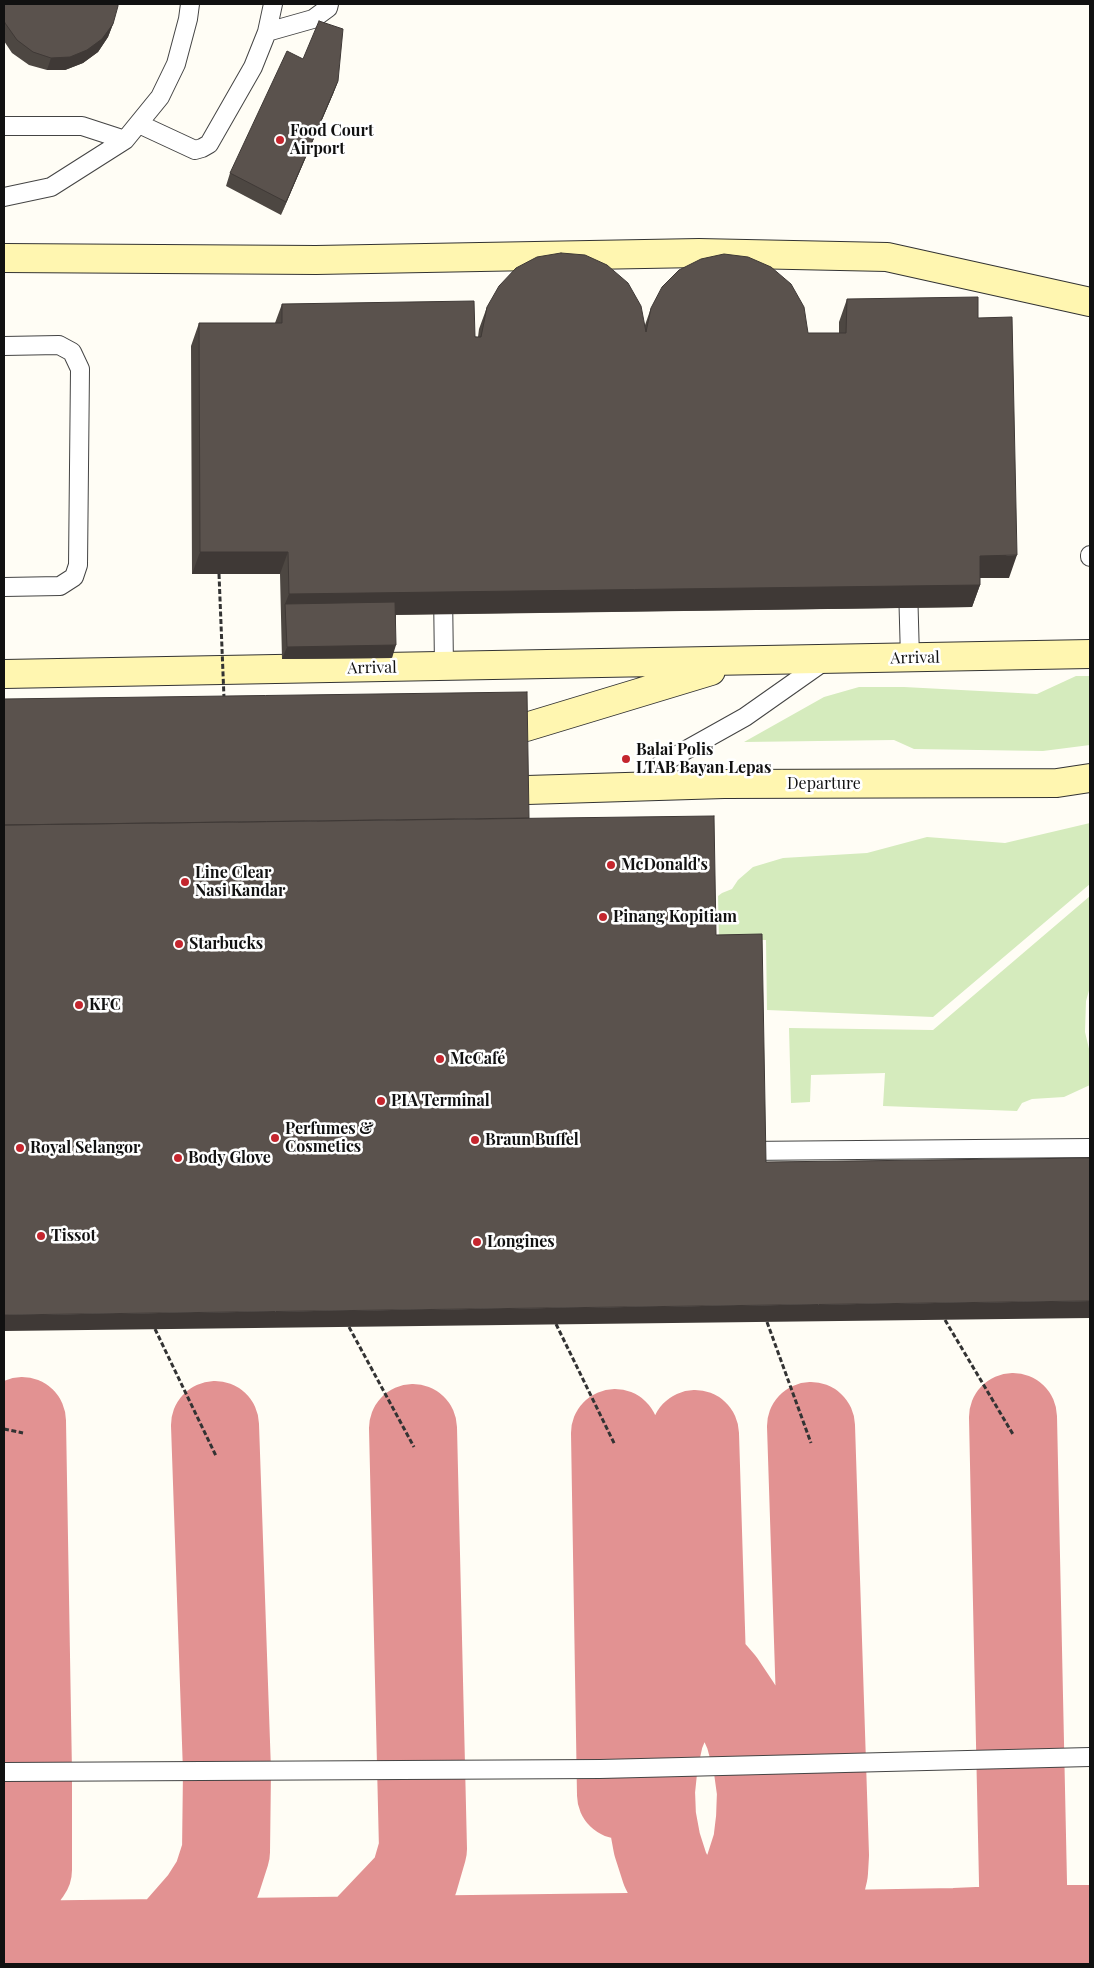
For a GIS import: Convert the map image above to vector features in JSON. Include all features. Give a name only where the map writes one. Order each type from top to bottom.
[{"type":"street","points":[[4,258],[316,260],[699,253],[887,257],[1090,302]]},
{"type":"street","name":"Arrival","points":[[4,674],[741,662],[1090,654]]},
{"type":"street","name":"Arrival","points":[[526,728],[741,662]]},
{"type":"street","name":"Departure","points":[[527,790],[724,784],[1057,783],[1090,778]]},
{"type":"lane","points":[[4,197],[52,187],[126,140],[160,97],[176,64],[190,4]]},
{"type":"lane","points":[[139,124],[195,150],[209,144],[253,67],[267,32],[273,4]]},
{"type":"lane","points":[[267,32],[313,19],[328,8],[329,4]]},
{"type":"lane","points":[[4,126],[82,126],[126,140]]},
{"type":"lane","points":[[4,346],[59,345],[72,352],[80,369],[78,564],[74,576],[60,586],[4,587]]},
{"type":"lane","points":[[443,570],[444,667]]},
{"type":"lane","points":[[908,570],[910,658]]},
{"type":"lane","points":[[661,764],[744,717],[827,660]]},
{"type":"lane","points":[[726,1151],[1090,1148]]},
{"type":"lane","points":[[4,1772],[600,1769],[1090,1756]]},
{"type":"path","points":[[218,574],[224,701]]},
{"type":"path","points":[[945,1320],[1014,1436]]},
{"type":"path","points":[[767,1322],[811,1443]]},
{"type":"path","points":[[556,1324],[615,1446]]},
{"type":"path","points":[[349,1327],[414,1447]]},
{"type":"path","points":[[155,1330],[216,1456]]},
{"type":"path","points":[[4,1429],[23,1433]]},
{"type":"green space","points":[[1076,676],[1090,676],[1090,745],[1043,751],[914,749],[894,740],[744,742],[824,697],[859,687],[904,687],[1037,694]]},
{"type":"green space","points":[[1090,823],[1090,884],[933,1017],[767,1010],[766,940],[719,940],[718,896],[732,889],[738,880],[753,867],[783,858],[867,853],[927,837],[1005,843]]},
{"type":"green space","points":[[1090,896],[1090,987],[1086,1001],[1085,1032],[1090,1053],[1090,1085],[1064,1097],[1032,1099],[1022,1103],[1017,1111],[883,1106],[885,1073],[811,1075],[810,1102],[791,1103],[789,1028],[933,1030]]},
{"type":"building","points":[[4,4],[118,4],[118,6],[113,24],[102,39],[87,50],[70,57],[51,58],[33,52],[17,40],[5,23]]},
{"type":"building","name":"Food Court Airport","points":[[319,21],[343,29],[338,81],[286,202],[230,173],[287,51],[303,59]]},
{"type":"building","points":[[561,253],[585,255],[607,265],[628,283],[641,306],[646,332],[651,308],[662,287],[679,270],[701,259],[724,254],[748,257],[771,267],[791,284],[804,307],[808,333],[846,333],[847,299],[978,297],[978,318],[1012,317],[1017,555],[980,556],[980,585],[289,594],[288,552],[200,552],[199,323],[282,323],[282,304],[474,301],[475,337],[481,337],[487,307],[499,286],[516,268],[537,257]]},
{"type":"building","points":[[395,602],[396,645],[287,647],[285,604]]},
{"type":"building","points":[[527,692],[529,818],[4,825],[4,699]]},
{"type":"building","name":"PIA Terminal","points":[[714,816],[716,935],[762,934],[766,1162],[1090,1158],[1090,1301],[4,1315],[4,825]]},
{"type":"taxiway","points":[[1013,1417],[1024,1929],[1029,1964]]},
{"type":"taxiway","points":[[4,1902],[28,1870],[22,1421]]},
{"type":"taxiway","points":[[168,1942],[203,1902],[217,1880],[226,1852],[227,1771],[215,1425]]},
{"type":"taxiway","points":[[784,1935],[796,1926],[813,1904],[820,1889],[825,1855],[811,1426]]},
{"type":"taxiway","points":[[357,1940],[414,1880],[423,1849],[413,1428]]},
{"type":"taxiway","points":[[615,1433],[621,1795]]},
{"type":"taxiway","points":[[695,1434],[702,1661],[684,1683],[660,1735],[654,1762],[651,1791],[652,1817],[657,1844],[665,1869],[691,1915],[708,1936],[725,1915],[739,1893],[749,1869],[757,1844],[761,1792],[757,1763],[749,1734],[737,1707],[721,1683],[702,1661]]},
{"type":"taxiway","points":[[4,1945],[1090,1929]]},
{"type":"place","name":"Food Court Airport","points":[[280,140]]},
{"type":"place","name":"Balai Polis LTAB Bayan Lepas","points":[[626,759]]},
{"type":"place","name":"McDonald's","points":[[611,865]]},
{"type":"place","name":"Line Clear Nasi Kandar","points":[[185,882]]},
{"type":"place","name":"Pinang Kopitiam","points":[[603,917]]},
{"type":"place","name":"Starbucks","points":[[179,944]]},
{"type":"place","name":"KFC","points":[[79,1005]]},
{"type":"place","name":"McCafé","points":[[440,1059]]},
{"type":"place","name":"PIA Terminal","points":[[381,1101]]},
{"type":"place","name":"Perfumes & Cosmetics","points":[[275,1138]]},
{"type":"place","name":"Braun Buffel","points":[[475,1140]]},
{"type":"place","name":"Royal Selangor","points":[[20,1148]]},
{"type":"place","name":"Body Glove","points":[[178,1158]]},
{"type":"place","name":"Tissot","points":[[41,1236]]},
{"type":"place","name":"Longines","points":[[477,1242]]}]
